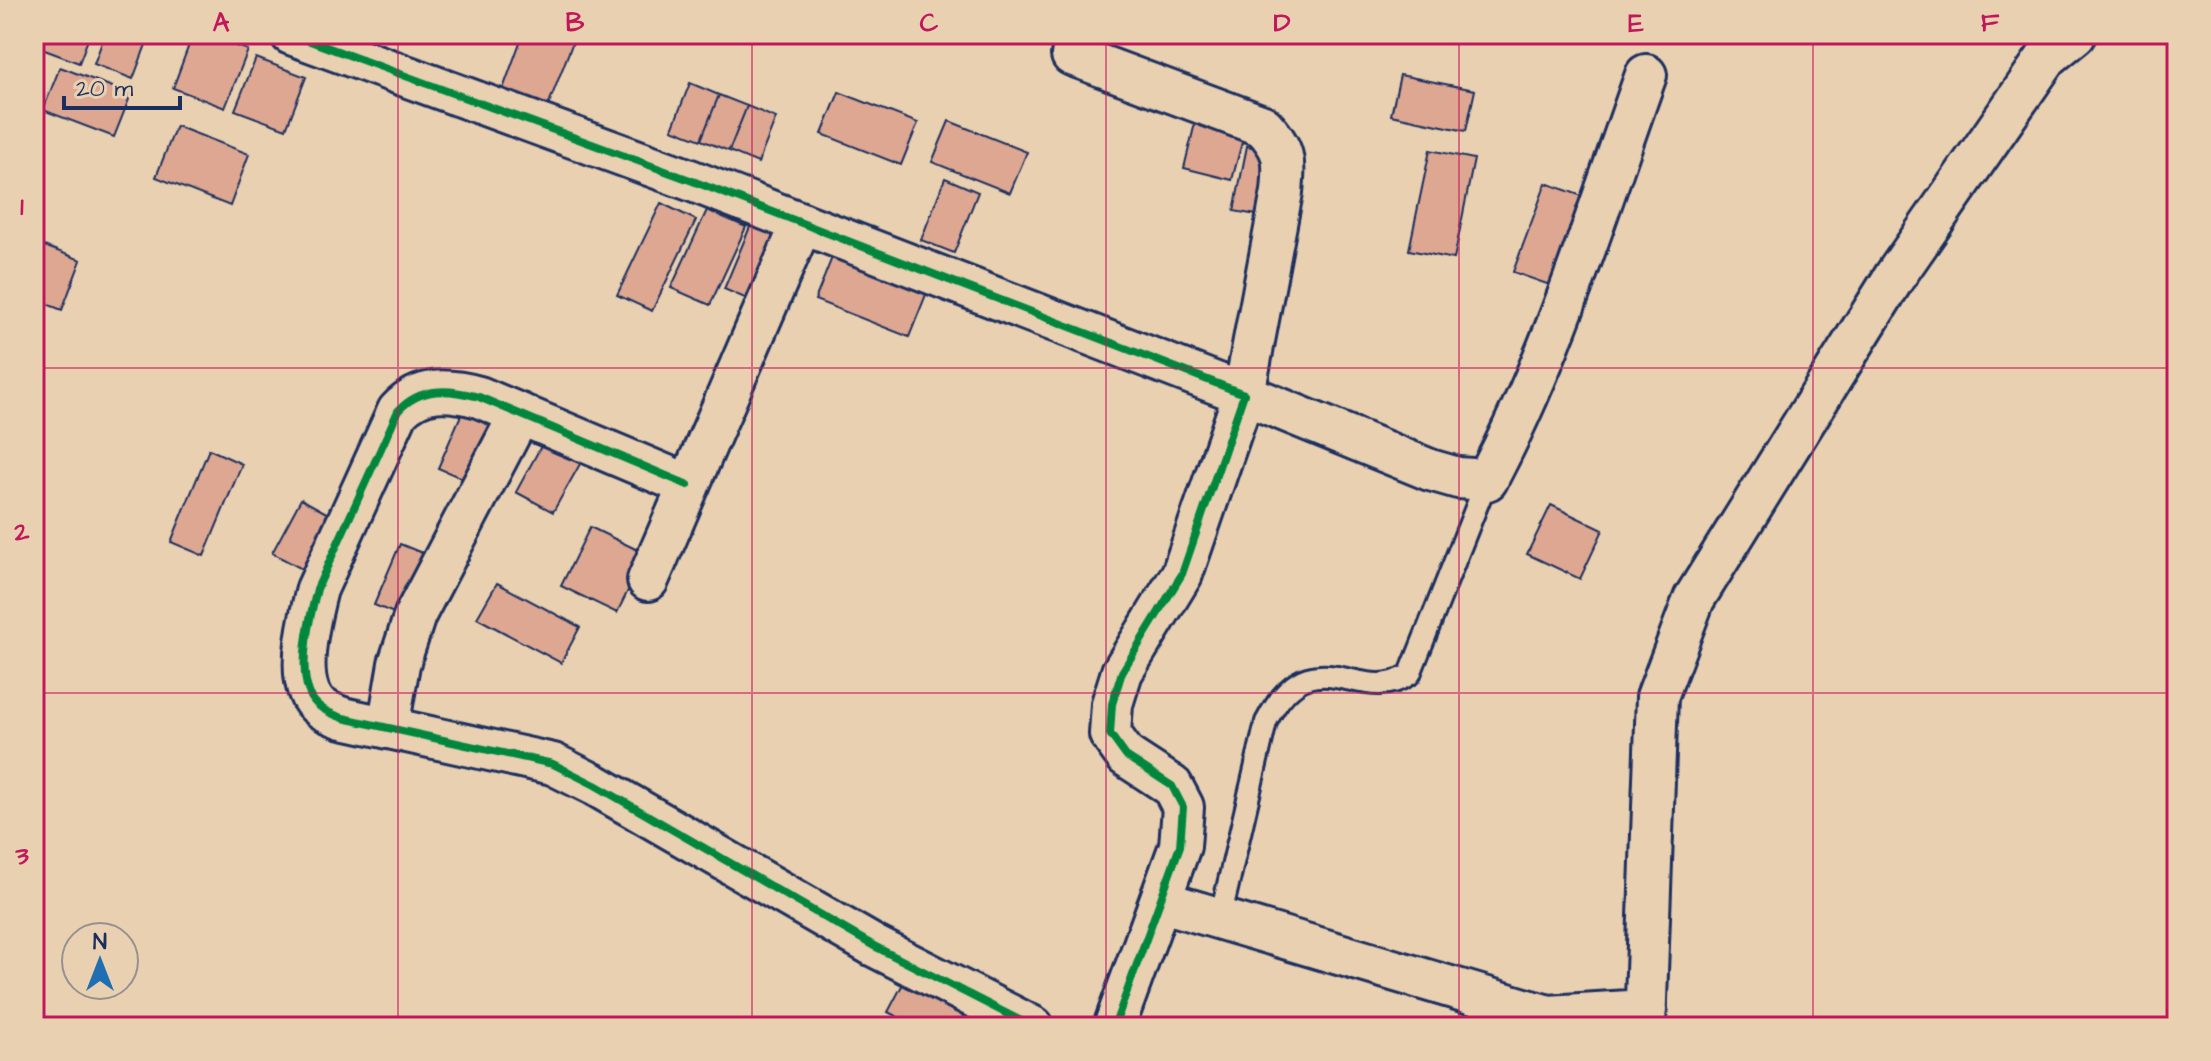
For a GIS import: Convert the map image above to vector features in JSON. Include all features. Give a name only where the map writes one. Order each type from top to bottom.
[{"type":"street","points":[[291,34],[802,223],[1244,394],[1430,470],[1458,478],[1487,480],[1515,427],[1566,298],[1646,75]]},
{"type":"street","points":[[1160,901],[1548,1016],[1646,1018],[1657,697],[1694,599],[1895,276],[2047,57],[2075,34]]},
{"type":"street","points":[[1072,55],[1263,126],[1280,144],[1284,168],[1244,394],[1182,574],[1122,672],[1112,704],[1110,734],[1126,756],[1172,786],[1183,807],[1180,846],[1114,1027]]},
{"type":"street","points":[[648,580],[802,223]]},
{"type":"street","points":[[688,485],[479,397],[452,390],[428,392],[408,400],[398,411],[317,589],[310,616],[305,673],[309,694],[323,710],[343,718],[553,764],[595,785],[874,946],[1033,1027]]},
{"type":"street","points":[[388,728],[399,664],[415,615],[520,414]]},
{"type":"lane","points":[[1220,919],[1266,722],[1279,698],[1296,681],[1309,677],[1342,677],[1379,684],[1399,682],[1410,674],[1487,480]]},
{"type":"building","points":[[34,34],[90,34],[79,63],[34,46]]},
{"type":"building","points":[[105,34],[150,34],[133,79],[94,64]]},
{"type":"building","points":[[193,34],[205,34],[248,50],[225,108],[173,88]]},
{"type":"building","points":[[523,34],[560,34],[574,39],[548,106],[503,89]]},
{"type":"building","points":[[256,58],[306,77],[286,129],[235,110]]},
{"type":"building","points":[[60,67],[131,94],[114,137],[43,110]]},
{"type":"building","points":[[1400,75],[1475,90],[1466,131],[1391,115]]},
{"type":"building","points":[[690,83],[719,95],[701,140],[672,129]]},
{"type":"building","points":[[839,92],[918,123],[901,165],[822,134]]},
{"type":"building","points":[[719,95],[747,106],[729,151],[701,140]]},
{"type":"building","points":[[747,106],[776,118],[758,163],[729,151]]},
{"type":"building","points":[[1197,115],[1246,127],[1232,180],[1184,168]]},
{"type":"building","points":[[949,121],[1027,152],[1010,193],[932,162]]},
{"type":"building","points":[[176,126],[249,154],[230,206],[156,177]]},
{"type":"building","points":[[1247,146],[1281,153],[1268,217],[1234,211]]},
{"type":"building","points":[[1430,150],[1474,159],[1454,259],[1409,250]]},
{"type":"building","points":[[945,178],[978,192],[954,253],[921,240]]},
{"type":"building","points":[[1546,183],[1596,201],[1564,290],[1513,272]]},
{"type":"building","points":[[661,203],[696,220],[652,311],[617,295]]},
{"type":"building","points":[[707,210],[746,227],[710,305],[671,288]]},
{"type":"building","points":[[752,222],[789,237],[761,305],[724,289]]},
{"type":"building","points":[[34,242],[81,260],[62,310],[34,299]]},
{"type":"building","points":[[835,250],[929,287],[909,337],[815,300]]},
{"type":"building","points":[[467,401],[509,419],[480,486],[438,468]]},
{"type":"building","points":[[546,437],[584,457],[553,512],[516,492]]},
{"type":"building","points":[[209,449],[242,464],[204,556],[171,542]]},
{"type":"building","points":[[301,499],[343,522],[315,576],[272,553]]},
{"type":"building","points":[[1551,505],[1603,530],[1580,579],[1527,554]]},
{"type":"building","points":[[590,527],[646,554],[617,613],[561,586]]},
{"type":"building","points":[[400,544],[437,559],[411,620],[374,605]]},
{"type":"building","points":[[497,583],[580,627],[561,663],[477,618]]},
{"type":"building","points":[[907,976],[971,1010],[961,1027],[917,1027],[888,1012]]},
{"type":"cycle path","points":[[291,34],[690,180],[1244,394],[1182,574],[1122,672],[1112,704],[1110,734],[1126,756],[1172,786],[1183,807],[1180,846],[1114,1027]]},
{"type":"cycle path","points":[[688,485],[479,397],[446,391],[416,397],[398,411],[317,589],[305,655],[306,681],[311,697],[323,709],[343,718],[553,764],[595,785],[874,946],[1033,1027]]}]
